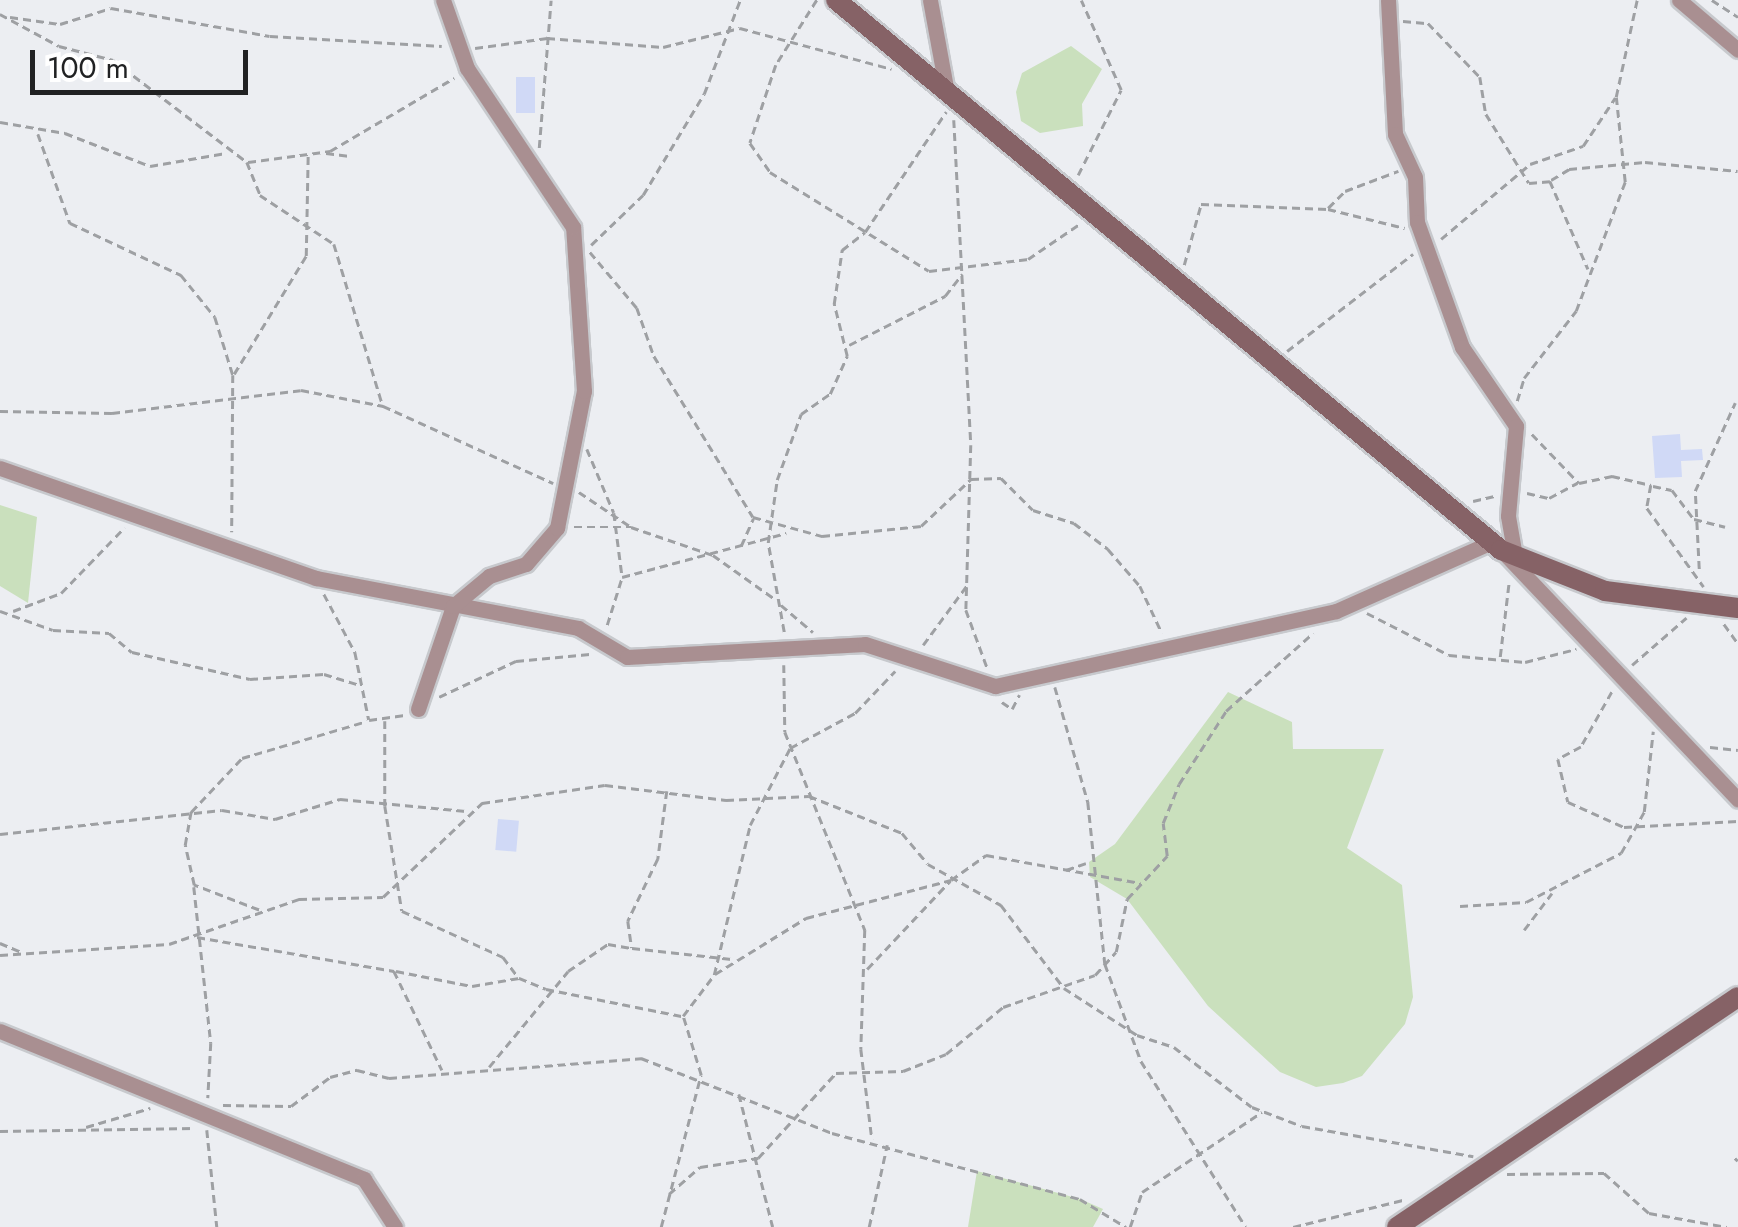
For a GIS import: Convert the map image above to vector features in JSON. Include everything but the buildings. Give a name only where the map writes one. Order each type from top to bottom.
[{"type":"street","points":[[418,709],[453,606],[489,576],[526,564],[558,528],[580,434],[579,248],[538,172],[467,68],[443,0]]},
{"type":"street","points":[[836,0],[1506,553],[1738,800]]},
{"type":"street","points":[[930,0],[947,93]]},
{"type":"street","points":[[1388,0],[1394,20],[1404,162],[1424,237],[1462,347],[1516,426],[1506,553]]},
{"type":"street","points":[[1679,0],[1738,50]]},
{"type":"street","points":[[0,468],[232,545],[316,578],[578,628],[610,652],[654,660],[823,640],[908,658],[995,686],[1050,677],[1344,608],[1506,553],[1605,591],[1705,608],[1738,608]]},
{"type":"street","points":[[1396,1227],[1738,997]]},
{"type":"street","points":[[0,1031],[181,1102],[232,1128],[364,1178],[395,1227]]},
{"type":"path","points":[[538,172],[551,0]]},
{"type":"path","points":[[740,0],[704,94],[643,195],[606,237],[585,247],[637,308],[654,356],[754,517],[772,527],[822,536],[921,526],[971,479],[1010,482],[1033,510],[1074,524],[1108,549],[1140,586],[1169,648]]},
{"type":"path","points":[[817,0],[776,64],[750,153],[929,271],[963,273],[1028,259],[1072,236],[1090,210]]},
{"type":"path","points":[[1068,191],[1120,90],[1081,0]]},
{"type":"path","points":[[1276,364],[1424,237],[1464,224],[1524,171],[1583,146],[1616,97],[1637,0]]},
{"type":"path","points":[[1712,0],[1738,16]]},
{"type":"path","points":[[0,14],[59,46],[113,60],[228,152],[247,162],[325,153],[352,156]]},
{"type":"path","points":[[1394,20],[1428,23],[1480,77],[1486,114],[1529,183],[1550,181],[1569,170],[1628,164],[1738,170]]},
{"type":"path","points":[[325,153],[467,68]]},
{"type":"path","points":[[1616,97],[1628,164],[1576,311],[1524,378],[1516,426],[1579,483],[1612,476],[1672,490],[1694,518],[1725,527]]},
{"type":"path","points":[[872,1140],[865,1076],[866,970],[853,900],[790,748],[779,696],[786,642],[778,602],[772,527],[801,414],[830,394],[847,347],[834,304],[842,250],[865,232],[929,125],[952,108],[971,479],[970,628],[995,686]]},
{"type":"path","points":[[0,122],[38,134],[66,132],[150,166],[228,152]]},
{"type":"path","points":[[38,134],[70,224],[192,284],[233,375],[232,545]]},
{"type":"path","points":[[233,375],[303,264],[308,228],[308,154]]},
{"type":"path","points":[[247,162],[260,194],[342,256],[384,406]]},
{"type":"path","points":[[1328,209],[1345,191],[1382,184],[1404,162]]},
{"type":"path","points":[[1550,181],[1589,272]]},
{"type":"path","points":[[1182,286],[1196,207],[1328,209],[1424,237]]},
{"type":"path","points":[[847,347],[944,296],[963,273]]},
{"type":"path","points":[[0,412],[112,413],[301,390],[384,406],[570,489],[631,528],[713,555],[823,640]]},
{"type":"path","points":[[1736,402],[1696,490],[1694,518],[1705,608],[1738,643]]},
{"type":"path","points":[[580,434],[614,514],[622,577]]},
{"type":"path","points":[[1651,485],[1648,508],[1699,571]]},
{"type":"path","points":[[10,612],[60,594],[135,515]]},
{"type":"path","points":[[738,549],[754,517]]},
{"type":"path","points":[[558,528],[631,528]]},
{"type":"path","points":[[1500,659],[1506,553]]},
{"type":"path","points":[[714,975],[723,911],[764,799],[790,748],[855,713],[939,632],[970,582]]},
{"type":"path","points":[[669,1194],[700,1166],[758,1158],[794,1120],[823,1080],[865,1076],[946,1054],[1003,1007],[1064,988],[1105,964],[1142,883],[1167,856],[1163,822],[1226,711],[1344,608],[1430,650],[1538,661],[1592,644]]},
{"type":"path","points":[[1705,608],[1622,676],[1581,747],[1566,750],[1556,770],[1568,802],[1639,828],[1738,821]]},
{"type":"path","points":[[0,611],[250,679],[324,674],[361,686]]},
{"type":"path","points":[[1050,677],[1068,713],[1088,802],[1090,877],[1105,964],[1137,1035],[1141,1061],[1247,1227]]},
{"type":"path","points":[[1460,906],[1553,892],[1621,853],[1639,828],[1656,710]]},
{"type":"path","points":[[217,1227],[207,1115],[211,1043],[195,936],[194,886],[184,845],[191,812],[242,758],[370,720]]},
{"type":"path","points":[[385,720],[385,806],[402,910],[503,957],[520,978],[546,989],[683,1016]]},
{"type":"path","points":[[1692,748],[1738,750]]},
{"type":"path","points":[[0,834],[191,812],[275,819],[308,802],[470,811],[605,784],[764,799],[808,796],[902,832],[951,880],[1001,905],[1064,988],[1137,1035],[1174,1047],[1263,1111],[1499,1158]]},
{"type":"path","points":[[632,948],[628,920],[658,859],[668,790]]},
{"type":"path","points":[[0,955],[195,936],[260,910],[398,890],[470,811]]},
{"type":"path","points":[[866,970],[951,880],[986,855],[1090,877],[1142,883]]},
{"type":"path","points":[[1064,871],[1089,862]]},
{"type":"path","points":[[683,1016],[714,975],[735,960],[853,900],[951,880]]},
{"type":"path","points":[[194,886],[260,910]]},
{"type":"path","points":[[1524,930],[1553,892]]},
{"type":"path","points":[[195,936],[472,986],[520,978]]},
{"type":"path","points":[[0,942],[24,954]]},
{"type":"path","points":[[489,1066],[546,989],[596,950],[632,948],[735,960]]},
{"type":"path","points":[[394,971],[443,1070]]},
{"type":"path","points":[[660,1227],[701,1075],[683,1016]]},
{"type":"path","points":[[0,1132],[291,1106],[330,1077],[357,1070],[389,1078],[597,1056],[701,1075],[794,1120],[1080,1200],[1128,1227],[1133,1200],[1263,1111]]},
{"type":"path","points":[[737,1091],[758,1158],[773,1227]]},
{"type":"path","points":[[86,1127],[181,1102],[232,1128]]},
{"type":"path","points":[[869,1227],[888,1144]]},
{"type":"path","points":[[1471,1177],[1604,1173],[1661,1217],[1666,1227]]},
{"type":"path","points":[[1293,1227],[1385,1200],[1436,1200]]},
{"type":"path","points":[[1661,1217],[1727,1227]]},
{"type":"green space","points":[[1071,46],[1102,69],[1082,104],[1083,126],[1040,133],[1021,121],[1016,92],[1022,73]]},
{"type":"green space","points":[[0,505],[37,517],[28,603],[0,586]]},
{"type":"green space","points":[[1228,692],[1292,722],[1293,749],[1384,749],[1347,848],[1402,885],[1413,997],[1405,1024],[1362,1076],[1343,1083],[1316,1087],[1280,1072],[1208,1006],[1127,899],[1090,877],[1089,862],[1115,844]]},
{"type":"green space","points":[[977,1171],[1103,1209],[1093,1227],[968,1227]]}]
